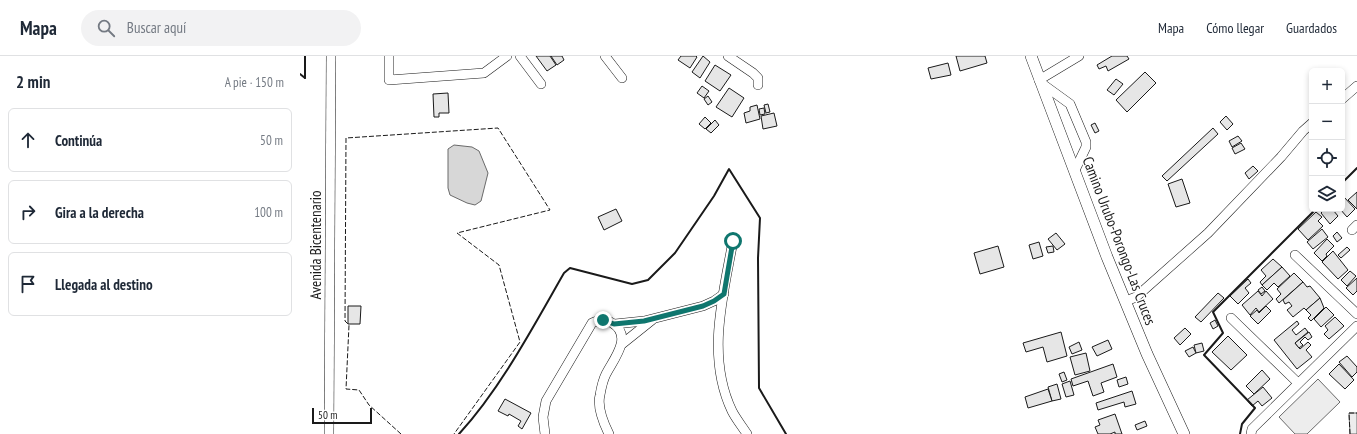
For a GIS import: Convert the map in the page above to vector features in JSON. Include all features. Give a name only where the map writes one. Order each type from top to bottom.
[{"type":"main road","name":"Camino Urubo-Porongo-Las Cruces","points":[[1031,56],[1107,257],[1147,354],[1184,434]]},
{"type":"street","name":"Avenida Bicentenario","points":[[329,434],[331,56]]},
{"type":"street","points":[[389,56],[389,80],[484,73],[507,56]]},
{"type":"street","points":[[520,56],[541,84]]},
{"type":"street","points":[[605,56],[622,78]]},
{"type":"street","points":[[728,56],[753,73],[758,78],[758,85]]},
{"type":"street","points":[[1075,170],[1086,147],[1086,142],[1070,104],[1040,81],[1078,56]]},
{"type":"street","points":[[1345,96],[1357,86]]},
{"type":"street","points":[[1126,301],[1136,297],[1208,233],[1281,157],[1302,131],[1309,125]]},
{"type":"street","points":[[733,241],[717,346],[724,390],[732,411],[747,434]]},
{"type":"street","points":[[1296,254],[1357,314]]},
{"type":"street","points":[[545,434],[543,417],[546,401],[592,323],[603,320],[614,324],[654,319],[703,306],[724,294]]},
{"type":"street","points":[[1231,318],[1298,383]]},
{"type":"street","points":[[622,344],[654,319]]},
{"type":"street","points":[[609,434],[603,421],[599,397],[606,375],[619,353],[622,344],[621,334],[614,324]]},
{"type":"street","points":[[1251,434],[1252,429],[1357,326]]},
{"type":"shaded area","points":[[454,145],[472,147],[479,151],[488,173],[481,201],[475,205],[450,195],[448,188],[448,149]]},
{"type":"shaded area","points":[[1318,379],[1340,402],[1307,434],[1295,434],[1279,417]]},
{"type":"shaded area","points":[[1349,413],[1357,413],[1357,434],[1350,434]]},
{"type":"building","points":[[536,56],[550,56],[556,65],[547,71]]},
{"type":"building","points":[[551,56],[562,56],[564,60],[557,65]]},
{"type":"building","points":[[681,56],[697,57],[690,68],[678,60]]},
{"type":"building","points":[[703,56],[710,62],[700,78],[692,72]]},
{"type":"building","points":[[956,56],[985,56],[987,63],[960,71]]},
{"type":"building","points":[[1112,56],[1127,56],[1129,59],[1108,71],[1106,66],[1099,69],[1097,65]]},
{"type":"building","points":[[948,63],[951,75],[931,79],[928,68]]},
{"type":"building","points":[[715,65],[731,75],[720,91],[705,81]]},
{"type":"building","points":[[1145,72],[1156,83],[1127,112],[1116,100]]},
{"type":"building","points":[[1116,79],[1123,84],[1114,95],[1107,90]]},
{"type":"building","points":[[702,86],[709,91],[704,98],[697,93]]},
{"type":"building","points":[[729,88],[744,98],[732,117],[716,107]]},
{"type":"building","points":[[448,93],[449,113],[439,113],[439,117],[434,117],[433,94]]},
{"type":"building","points":[[708,96],[712,102],[708,105],[704,99]]},
{"type":"building","points":[[768,104],[770,112],[766,113],[764,105]]},
{"type":"building","points":[[757,105],[760,119],[746,123],[744,113],[750,111],[750,107]]},
{"type":"building","points":[[764,108],[765,114],[760,115],[759,109]]},
{"type":"building","points":[[774,113],[777,126],[763,129],[761,116]]},
{"type":"building","points":[[1226,116],[1233,124],[1227,130],[1220,122]]},
{"type":"building","points":[[705,117],[711,123],[705,129],[699,124]]},
{"type":"building","points":[[715,120],[719,125],[711,133],[706,129]]},
{"type":"building","points":[[1095,123],[1099,131],[1095,133],[1091,125]]},
{"type":"building","points":[[1213,128],[1218,134],[1167,181],[1162,176]]},
{"type":"building","points":[[1238,136],[1242,141],[1232,147],[1229,141]]},
{"type":"building","points":[[1241,143],[1245,149],[1235,154],[1232,148]]},
{"type":"building","points":[[1253,166],[1258,171],[1249,179],[1245,173]]},
{"type":"building","points":[[1182,179],[1190,203],[1176,207],[1168,184]]},
{"type":"building","points":[[1357,192],[1357,209],[1348,200]]},
{"type":"building","points":[[1345,198],[1355,209],[1347,217],[1343,212],[1345,212]]},
{"type":"building","points":[[616,209],[622,221],[604,230],[598,217]]},
{"type":"building","points":[[1316,212],[1322,217],[1318,221],[1323,226],[1308,240],[1298,229]]},
{"type":"building","points":[[1335,212],[1338,216],[1330,224],[1321,213]]},
{"type":"building","points":[[1322,229],[1328,237],[1313,249],[1307,242]]},
{"type":"building","points":[[1337,232],[1342,238],[1337,242],[1333,236]]},
{"type":"building","points":[[1056,233],[1065,244],[1057,250],[1048,239]]},
{"type":"building","points":[[1327,239],[1334,246],[1326,254],[1327,256],[1322,261],[1314,253]]},
{"type":"building","points":[[1039,242],[1043,256],[1033,259],[1029,245]]},
{"type":"building","points":[[998,246],[1004,267],[980,274],[974,253]]},
{"type":"building","points":[[1053,246],[1054,252],[1048,253],[1046,247]]},
{"type":"building","points":[[1347,247],[1350,250],[1341,258],[1338,255]]},
{"type":"building","points":[[1333,251],[1348,270],[1338,279],[1322,262]]},
{"type":"building","points":[[1273,259],[1282,267],[1262,285],[1260,282],[1266,276],[1261,270]]},
{"type":"building","points":[[1282,267],[1290,276],[1278,287],[1274,283],[1267,290],[1262,285]]},
{"type":"building","points":[[1350,271],[1356,276],[1347,286],[1341,280]]},
{"type":"building","points":[[1294,273],[1303,282],[1279,303],[1276,299],[1281,294],[1277,289]]},
{"type":"building","points":[[1357,278],[1357,291],[1353,295],[1346,288]]},
{"type":"building","points":[[1248,279],[1251,283],[1245,288],[1249,293],[1238,304],[1230,296]]},
{"type":"building","points":[[1303,282],[1307,287],[1310,286],[1320,298],[1306,310],[1304,308],[1293,317],[1287,310],[1292,306],[1289,302],[1285,304],[1283,300]]},
{"type":"building","points":[[1262,287],[1265,291],[1261,294],[1258,290]]},
{"type":"building","points":[[1258,291],[1262,296],[1266,291],[1273,299],[1259,312],[1256,308],[1250,315],[1242,305]]},
{"type":"building","points":[[1218,293],[1224,298],[1201,322],[1195,317]]},
{"type":"building","points":[[1320,298],[1324,308],[1311,321],[1308,318],[1311,315],[1306,310]]},
{"type":"building","points":[[348,306],[361,306],[360,324],[348,324]]},
{"type":"building","points":[[1266,306],[1271,311],[1258,324],[1250,316],[1257,310],[1259,313]]},
{"type":"building","points":[[1326,307],[1334,315],[1321,327],[1314,319]]},
{"type":"building","points":[[1335,317],[1344,326],[1329,339],[1324,334],[1328,330],[1325,326]]},
{"type":"building","points":[[1215,320],[1218,326],[1213,329],[1210,323]]},
{"type":"building","points":[[1297,321],[1299,324],[1292,330],[1296,335],[1305,328],[1308,332],[1295,343],[1300,349],[1308,342],[1311,345],[1306,350],[1312,357],[1297,369],[1274,340]]},
{"type":"building","points":[[1185,328],[1191,334],[1180,345],[1174,338]]},
{"type":"building","points":[[1061,332],[1067,356],[1047,362],[1043,347],[1026,352],[1023,343]]},
{"type":"building","points":[[1309,332],[1312,337],[1308,340],[1305,337],[1300,342],[1303,345],[1299,348],[1295,343]]},
{"type":"building","points":[[1228,336],[1247,355],[1231,370],[1212,352]]},
{"type":"building","points":[[1108,340],[1112,349],[1097,356],[1092,347]]},
{"type":"building","points":[[1079,342],[1082,350],[1072,354],[1069,347]]},
{"type":"building","points":[[1202,343],[1204,351],[1196,353],[1194,345]]},
{"type":"building","points":[[1193,347],[1196,353],[1189,357],[1185,351]]},
{"type":"building","points":[[1086,353],[1090,371],[1075,375],[1070,357]]},
{"type":"building","points":[[1347,356],[1357,367],[1357,372],[1352,377],[1339,362]]},
{"type":"building","points":[[1113,364],[1117,377],[1101,383],[1104,392],[1093,396],[1088,381],[1073,386],[1071,379]]},
{"type":"building","points":[[1339,364],[1354,380],[1345,389],[1329,374]]},
{"type":"building","points":[[1262,370],[1270,379],[1254,394],[1246,386]]},
{"type":"building","points":[[1064,372],[1067,380],[1062,382],[1059,374]]},
{"type":"building","points":[[1126,377],[1128,384],[1119,387],[1117,380]]},
{"type":"building","points":[[1070,381],[1074,395],[1066,397],[1062,384]]},
{"type":"building","points":[[1057,384],[1061,399],[1052,401],[1048,387]]},
{"type":"building","points":[[1263,387],[1272,398],[1262,406],[1258,401],[1252,406],[1247,400]]},
{"type":"building","points":[[1048,389],[1052,401],[1028,408],[1025,397]]},
{"type":"building","points":[[1132,391],[1136,404],[1125,407],[1124,402],[1098,410],[1096,403]]},
{"type":"building","points":[[505,399],[531,413],[522,429],[518,426],[521,421],[509,414],[508,416],[498,411]]},
{"type":"building","points":[[1115,414],[1122,434],[1115,434],[1115,432],[1110,434],[1098,434],[1095,427],[1100,425],[1098,420]]},
{"type":"building","points":[[1145,421],[1147,426],[1137,430],[1135,425]]},
{"type":"fence","points":[[401,434],[369,405],[359,390],[346,389],[349,325],[345,321],[346,138],[498,128],[550,210],[457,233],[499,265],[520,342],[454,434]]},
{"type":"fence","points":[[1350,434],[1349,413],[1357,413]]},
{"type":"wall","points":[[305,56],[305,78]]},
{"type":"wall","points":[[300,74],[305,78]]},
{"type":"wall","points":[[1345,180],[1357,168]]},
{"type":"wall","points":[[459,434],[503,377],[564,273],[570,268],[632,284],[648,280],[675,253],[714,196],[729,169],[760,218],[758,258],[759,388],[786,434]]},
{"type":"wall","points":[[1240,434],[1242,424],[1255,408],[1204,355],[1223,333],[1213,312],[1313,212]]},
{"type":"route","points":[[603,320],[614,324],[644,321],[703,306],[714,301],[724,294],[733,241]]}]
